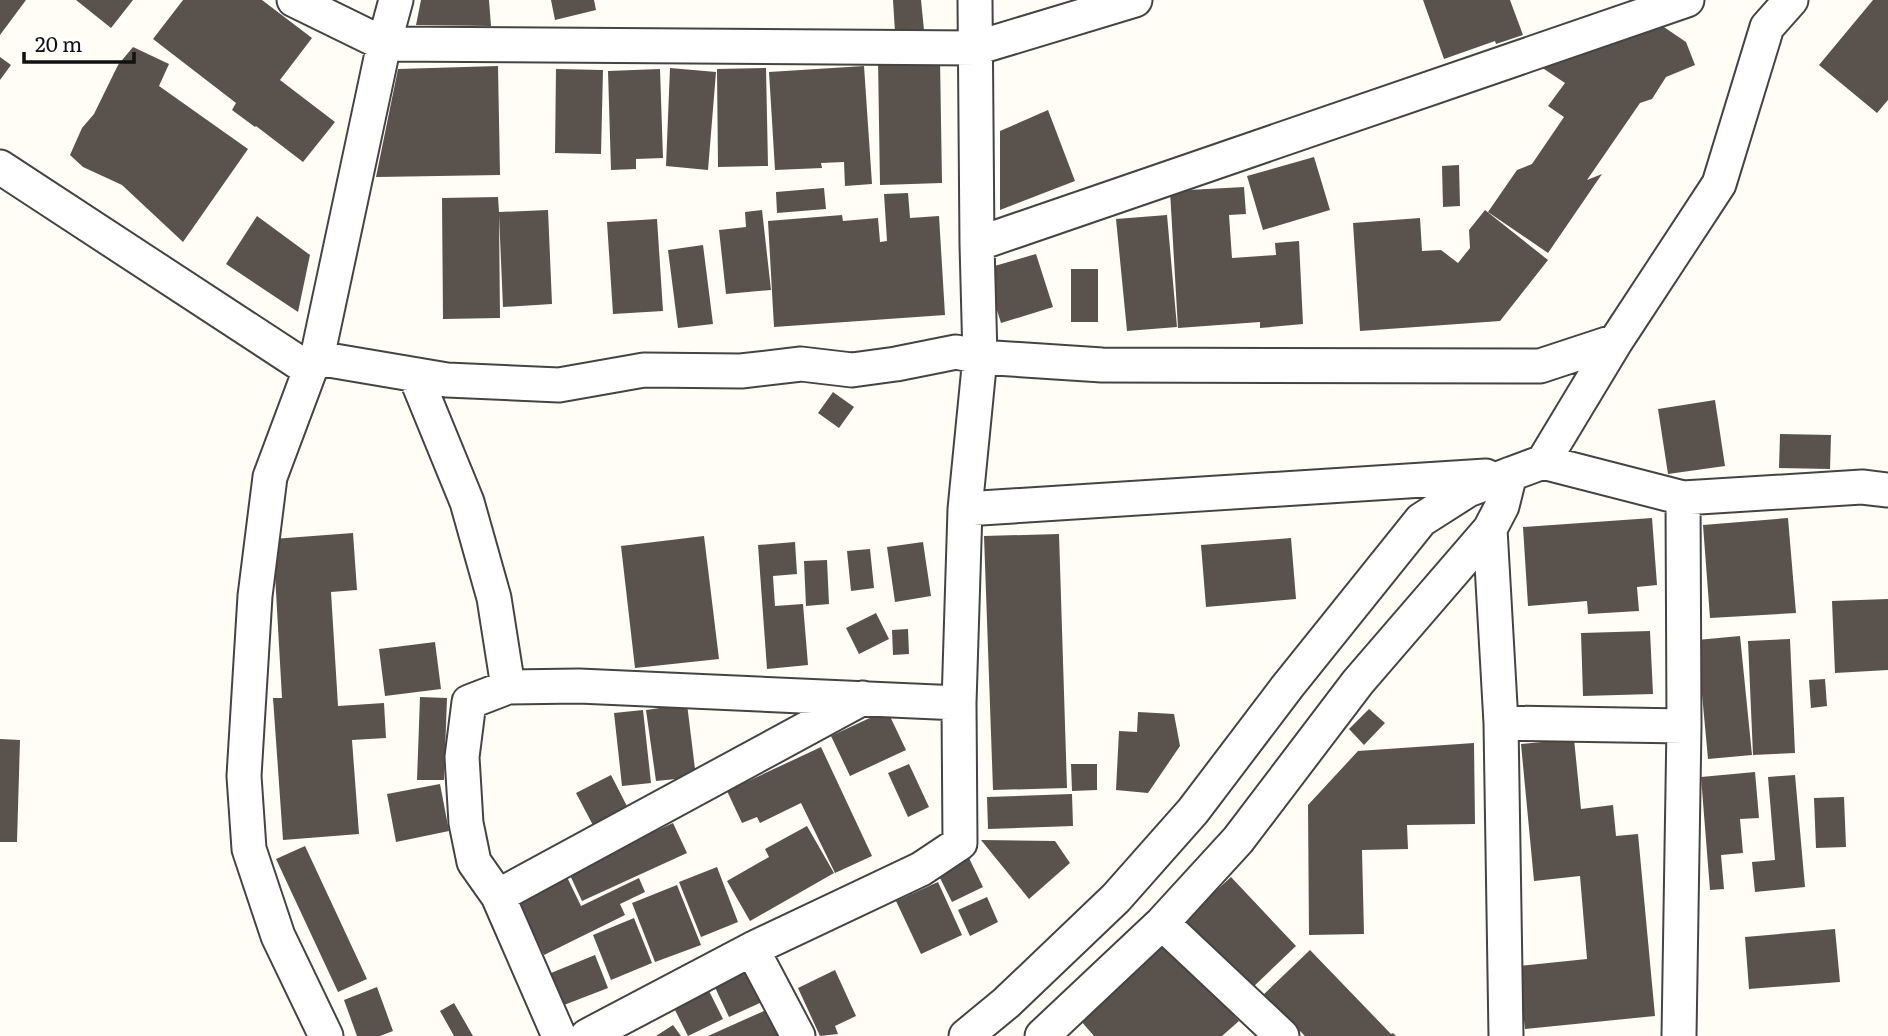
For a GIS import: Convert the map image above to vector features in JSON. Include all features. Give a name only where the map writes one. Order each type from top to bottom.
[{"type":"street","points":[[295,0],[384,44],[976,48],[1135,0]]},
{"type":"street","points":[[326,1036],[278,936],[249,849],[244,776],[255,596],[271,477],[313,364],[396,0]]},
{"type":"street","points":[[587,1036],[752,949],[921,869],[961,843],[959,703],[965,509],[980,357],[975,0]]},
{"type":"street","points":[[977,244],[1687,0]]},
{"type":"street","points":[[1543,462],[1616,341],[1720,184],[1767,27],[1791,0]]},
{"type":"street","points":[[0,167],[313,364],[447,380],[559,385],[644,370],[741,372],[801,364],[852,370],[896,365],[956,352],[980,357],[1102,365],[1540,366],[1616,341]]},
{"type":"street","points":[[415,375],[467,502],[494,598],[508,687]]},
{"type":"street","points":[[966,1036],[1006,1003],[1116,898],[1193,811],[1287,687],[1421,520],[1468,490],[1543,462],[1683,498],[1862,487],[1888,490]]},
{"type":"street","points":[[965,509],[1510,474]]},
{"type":"street","points":[[1006,1003],[1046,1035],[1162,923],[1238,840],[1358,682],[1490,529],[1502,506],[1510,474]]},
{"type":"street","points":[[1679,1036],[1684,726],[1683,498]]},
{"type":"street","points":[[1490,529],[1501,723],[1506,1036]]},
{"type":"street","points":[[559,1036],[498,896],[474,862],[467,823],[462,757],[469,702],[508,687],[579,686],[959,703]]},
{"type":"street","points":[[498,896],[863,698]]},
{"type":"street","points":[[1501,723],[1684,726]]},
{"type":"street","points":[[1162,923],[1282,1036]]},
{"type":"street","points":[[752,949],[797,1036]]},
{"type":"building","points":[[0,0],[26,0],[0,35]]},
{"type":"building","points":[[76,0],[133,0],[111,28]]},
{"type":"building","points":[[183,0],[262,0],[312,38],[280,80],[335,122],[303,162],[232,110],[236,103],[153,39]]},
{"type":"building","points":[[421,0],[489,0],[491,26],[416,25]]},
{"type":"building","points":[[551,0],[594,0],[596,10],[555,20]]},
{"type":"building","points":[[893,0],[921,0],[924,30],[895,32]]},
{"type":"building","points":[[1423,0],[1510,0],[1523,35],[1496,44],[1495,41],[1444,59]]},
{"type":"building","points":[[1873,0],[1888,0],[1888,100],[1877,113],[1819,65]]},
{"type":"building","points":[[1655,21],[1686,42],[1695,65],[1666,77],[1652,99],[1640,103],[1587,180],[1602,174],[1548,253],[1488,212],[1517,170],[1532,164],[1564,117],[1548,106],[1565,83],[1541,67]]},
{"type":"building","points":[[133,47],[169,64],[159,86],[248,149],[183,242],[122,185],[83,167],[70,155],[82,128],[94,114],[118,65]]},
{"type":"building","points":[[0,57],[11,65],[0,80]]},
{"type":"building","points":[[940,58],[942,183],[880,185],[878,59]]},
{"type":"building","points":[[498,66],[500,175],[376,177],[398,69]]},
{"type":"building","points":[[864,66],[872,184],[845,186],[844,162],[821,163],[822,168],[775,170],[769,72]]},
{"type":"building","points":[[670,68],[716,72],[708,170],[666,166]]},
{"type":"building","points":[[766,68],[768,166],[718,167],[717,69]]},
{"type":"building","points":[[556,69],[603,70],[601,154],[555,153]]},
{"type":"building","points":[[660,69],[663,158],[636,159],[636,169],[611,170],[608,71]]},
{"type":"building","points":[[1048,110],[1075,181],[1000,210],[1000,131]]},
{"type":"building","points":[[1314,157],[1330,210],[1263,230],[1247,176]]},
{"type":"building","points":[[1459,165],[1460,206],[1443,207],[1442,166]]},
{"type":"building","points":[[1244,187],[1246,214],[1229,215],[1232,258],[1276,255],[1275,243],[1299,241],[1303,324],[1260,328],[1260,322],[1178,328],[1170,191]]},
{"type":"building","points":[[824,188],[826,209],[777,213],[776,192]]},
{"type":"building","points":[[908,193],[910,218],[939,216],[945,315],[774,327],[768,221],[842,215],[843,221],[878,218],[880,242],[887,241],[884,194]]},
{"type":"building","points":[[498,197],[499,212],[548,210],[552,304],[503,307],[499,215],[500,318],[443,319],[442,198]]},
{"type":"building","points":[[762,210],[771,290],[726,294],[719,230],[746,227],[745,212]]},
{"type":"building","points":[[1485,210],[1548,260],[1500,321],[1360,331],[1353,223],[1420,218],[1422,251],[1441,250],[1458,263],[1470,248],[1469,230]]},
{"type":"building","points":[[1167,215],[1177,327],[1127,331],[1116,219]]},
{"type":"building","points":[[257,216],[310,255],[298,312],[226,264]]},
{"type":"building","points":[[657,219],[663,311],[613,314],[607,222]]},
{"type":"building","points":[[703,245],[713,324],[678,328],[668,250]]},
{"type":"building","points":[[1036,254],[1053,307],[1001,323],[984,269]]},
{"type":"building","points":[[1071,269],[1098,269],[1098,322],[1071,322]]},
{"type":"building","points":[[833,392],[854,407],[839,428],[818,413]]},
{"type":"building","points":[[1715,400],[1725,466],[1668,474],[1658,409]]},
{"type":"building","points":[[1780,434],[1831,435],[1830,469],[1779,468]]},
{"type":"building","points":[[1652,518],[1657,585],[1637,587],[1639,611],[1588,614],[1587,601],[1528,606],[1523,527]]},
{"type":"building","points":[[1788,518],[1796,613],[1710,618],[1703,525]]},
{"type":"building","points":[[353,533],[357,590],[331,592],[338,706],[384,703],[386,738],[352,740],[359,834],[283,840],[273,698],[282,698],[273,539]]},
{"type":"building","points":[[1059,534],[1067,788],[993,790],[984,536]]},
{"type":"building","points":[[704,536],[719,659],[635,668],[621,546]]},
{"type":"building","points":[[1291,538],[1296,599],[1206,607],[1201,545]]},
{"type":"building","points":[[795,542],[797,574],[773,576],[775,606],[803,604],[808,665],[767,669],[758,545]]},
{"type":"building","points":[[923,542],[931,596],[895,602],[887,547]]},
{"type":"building","points":[[870,549],[874,588],[851,591],[847,551]]},
{"type":"building","points":[[827,560],[829,604],[806,606],[804,561]]},
{"type":"building","points":[[1888,599],[1888,670],[1835,673],[1832,601]]},
{"type":"building","points":[[876,613],[889,639],[859,654],[846,628]]},
{"type":"building","points":[[908,629],[909,654],[893,655],[892,630]]},
{"type":"building","points":[[1650,631],[1653,694],[1583,696],[1581,633]]},
{"type":"building","points":[[1740,636],[1752,755],[1708,759],[1697,640]]},
{"type":"building","points":[[1790,639],[1795,753],[1753,755],[1748,641]]},
{"type":"building","points":[[435,642],[441,689],[385,696],[379,649]]},
{"type":"building","points":[[1825,679],[1827,706],[1811,708],[1809,680]]},
{"type":"building","points":[[420,697],[447,698],[444,780],[417,780]]},
{"type":"building","points":[[687,704],[696,777],[656,781],[646,710]]},
{"type":"building","points":[[1369,709],[1385,723],[1364,745],[1349,729]]},
{"type":"building","points":[[643,710],[651,783],[622,786],[614,713]]},
{"type":"building","points":[[887,710],[906,750],[850,776],[831,736]]},
{"type":"building","points":[[1138,712],[1174,714],[1180,746],[1148,793],[1116,790],[1119,731],[1137,732]]},
{"type":"building","points":[[0,739],[20,740],[17,842],[0,842]]},
{"type":"building","points":[[1574,739],[1581,809],[1613,805],[1616,836],[1638,834],[1655,1016],[1525,1029],[1518,966],[1587,959],[1580,876],[1534,881],[1521,744]]},
{"type":"building","points":[[1474,743],[1475,824],[1407,825],[1408,849],[1362,850],[1364,934],[1309,935],[1308,805],[1358,751]]},
{"type":"building","points":[[821,747],[872,856],[835,873],[801,803],[760,823],[757,817],[742,823],[727,791]]},
{"type":"building","points":[[909,764],[929,807],[908,817],[888,773]]},
{"type":"building","points":[[1071,764],[1097,764],[1097,790],[1072,791]]},
{"type":"building","points":[[1755,772],[1759,818],[1740,819],[1743,853],[1721,855],[1724,889],[1710,890],[1701,777]]},
{"type":"building","points":[[611,775],[630,812],[595,829],[576,793]]},
{"type":"building","points":[[1795,775],[1805,887],[1755,892],[1752,862],[1775,860],[1768,777]]},
{"type":"building","points":[[440,784],[449,831],[396,842],[387,794]]},
{"type":"building","points":[[1072,794],[1073,826],[988,829],[987,797]]},
{"type":"building","points":[[1844,797],[1846,847],[1816,848],[1814,798]]},
{"type":"building","points":[[673,823],[687,853],[582,901],[568,871]]},
{"type":"building","points":[[807,826],[834,873],[750,921],[727,881],[769,857],[765,849]]},
{"type":"building","points":[[981,840],[1055,841],[1070,863],[1029,899]]},
{"type":"building","points":[[305,846],[367,979],[338,992],[276,859]]},
{"type":"building","points":[[968,856],[983,887],[952,902],[936,870]]},
{"type":"building","points":[[717,867],[738,922],[701,937],[679,882]]},
{"type":"building","points":[[565,873],[581,906],[639,878],[645,892],[620,904],[625,915],[544,955],[516,896]]},
{"type":"building","points":[[1231,877],[1296,946],[1250,990],[1184,920]]},
{"type":"building","points":[[938,882],[962,935],[921,954],[896,901]]},
{"type":"building","points":[[677,885],[701,945],[655,962],[632,903]]},
{"type":"building","points":[[987,897],[998,922],[970,936],[958,910]]},
{"type":"building","points":[[634,918],[652,963],[611,980],[593,935]]},
{"type":"building","points":[[1835,929],[1840,982],[1749,989],[1745,937]]},
{"type":"building","points":[[1165,943],[1239,1021],[1222,1036],[1094,1036],[1074,1013],[1121,983]]},
{"type":"building","points":[[1310,950],[1391,1034],[1396,1036],[1305,1036],[1300,1031],[1298,1033],[1262,996]]},
{"type":"building","points":[[595,955],[608,988],[564,1005],[551,973]]},
{"type":"building","points":[[744,964],[762,1002],[729,1017],[711,979]]},
{"type":"building","points":[[835,970],[856,1016],[835,1026],[838,1034],[820,1036],[798,988]]},
{"type":"building","points":[[377,987],[393,1031],[380,1036],[357,1036],[344,1000]]},
{"type":"building","points":[[707,987],[723,1019],[688,1036],[672,1004]]},
{"type":"building","points":[[454,1003],[473,1036],[454,1036],[440,1011]]},
{"type":"building","points":[[766,1010],[778,1036],[708,1036]]},
{"type":"building","points":[[673,1025],[681,1036],[656,1036]]}]
